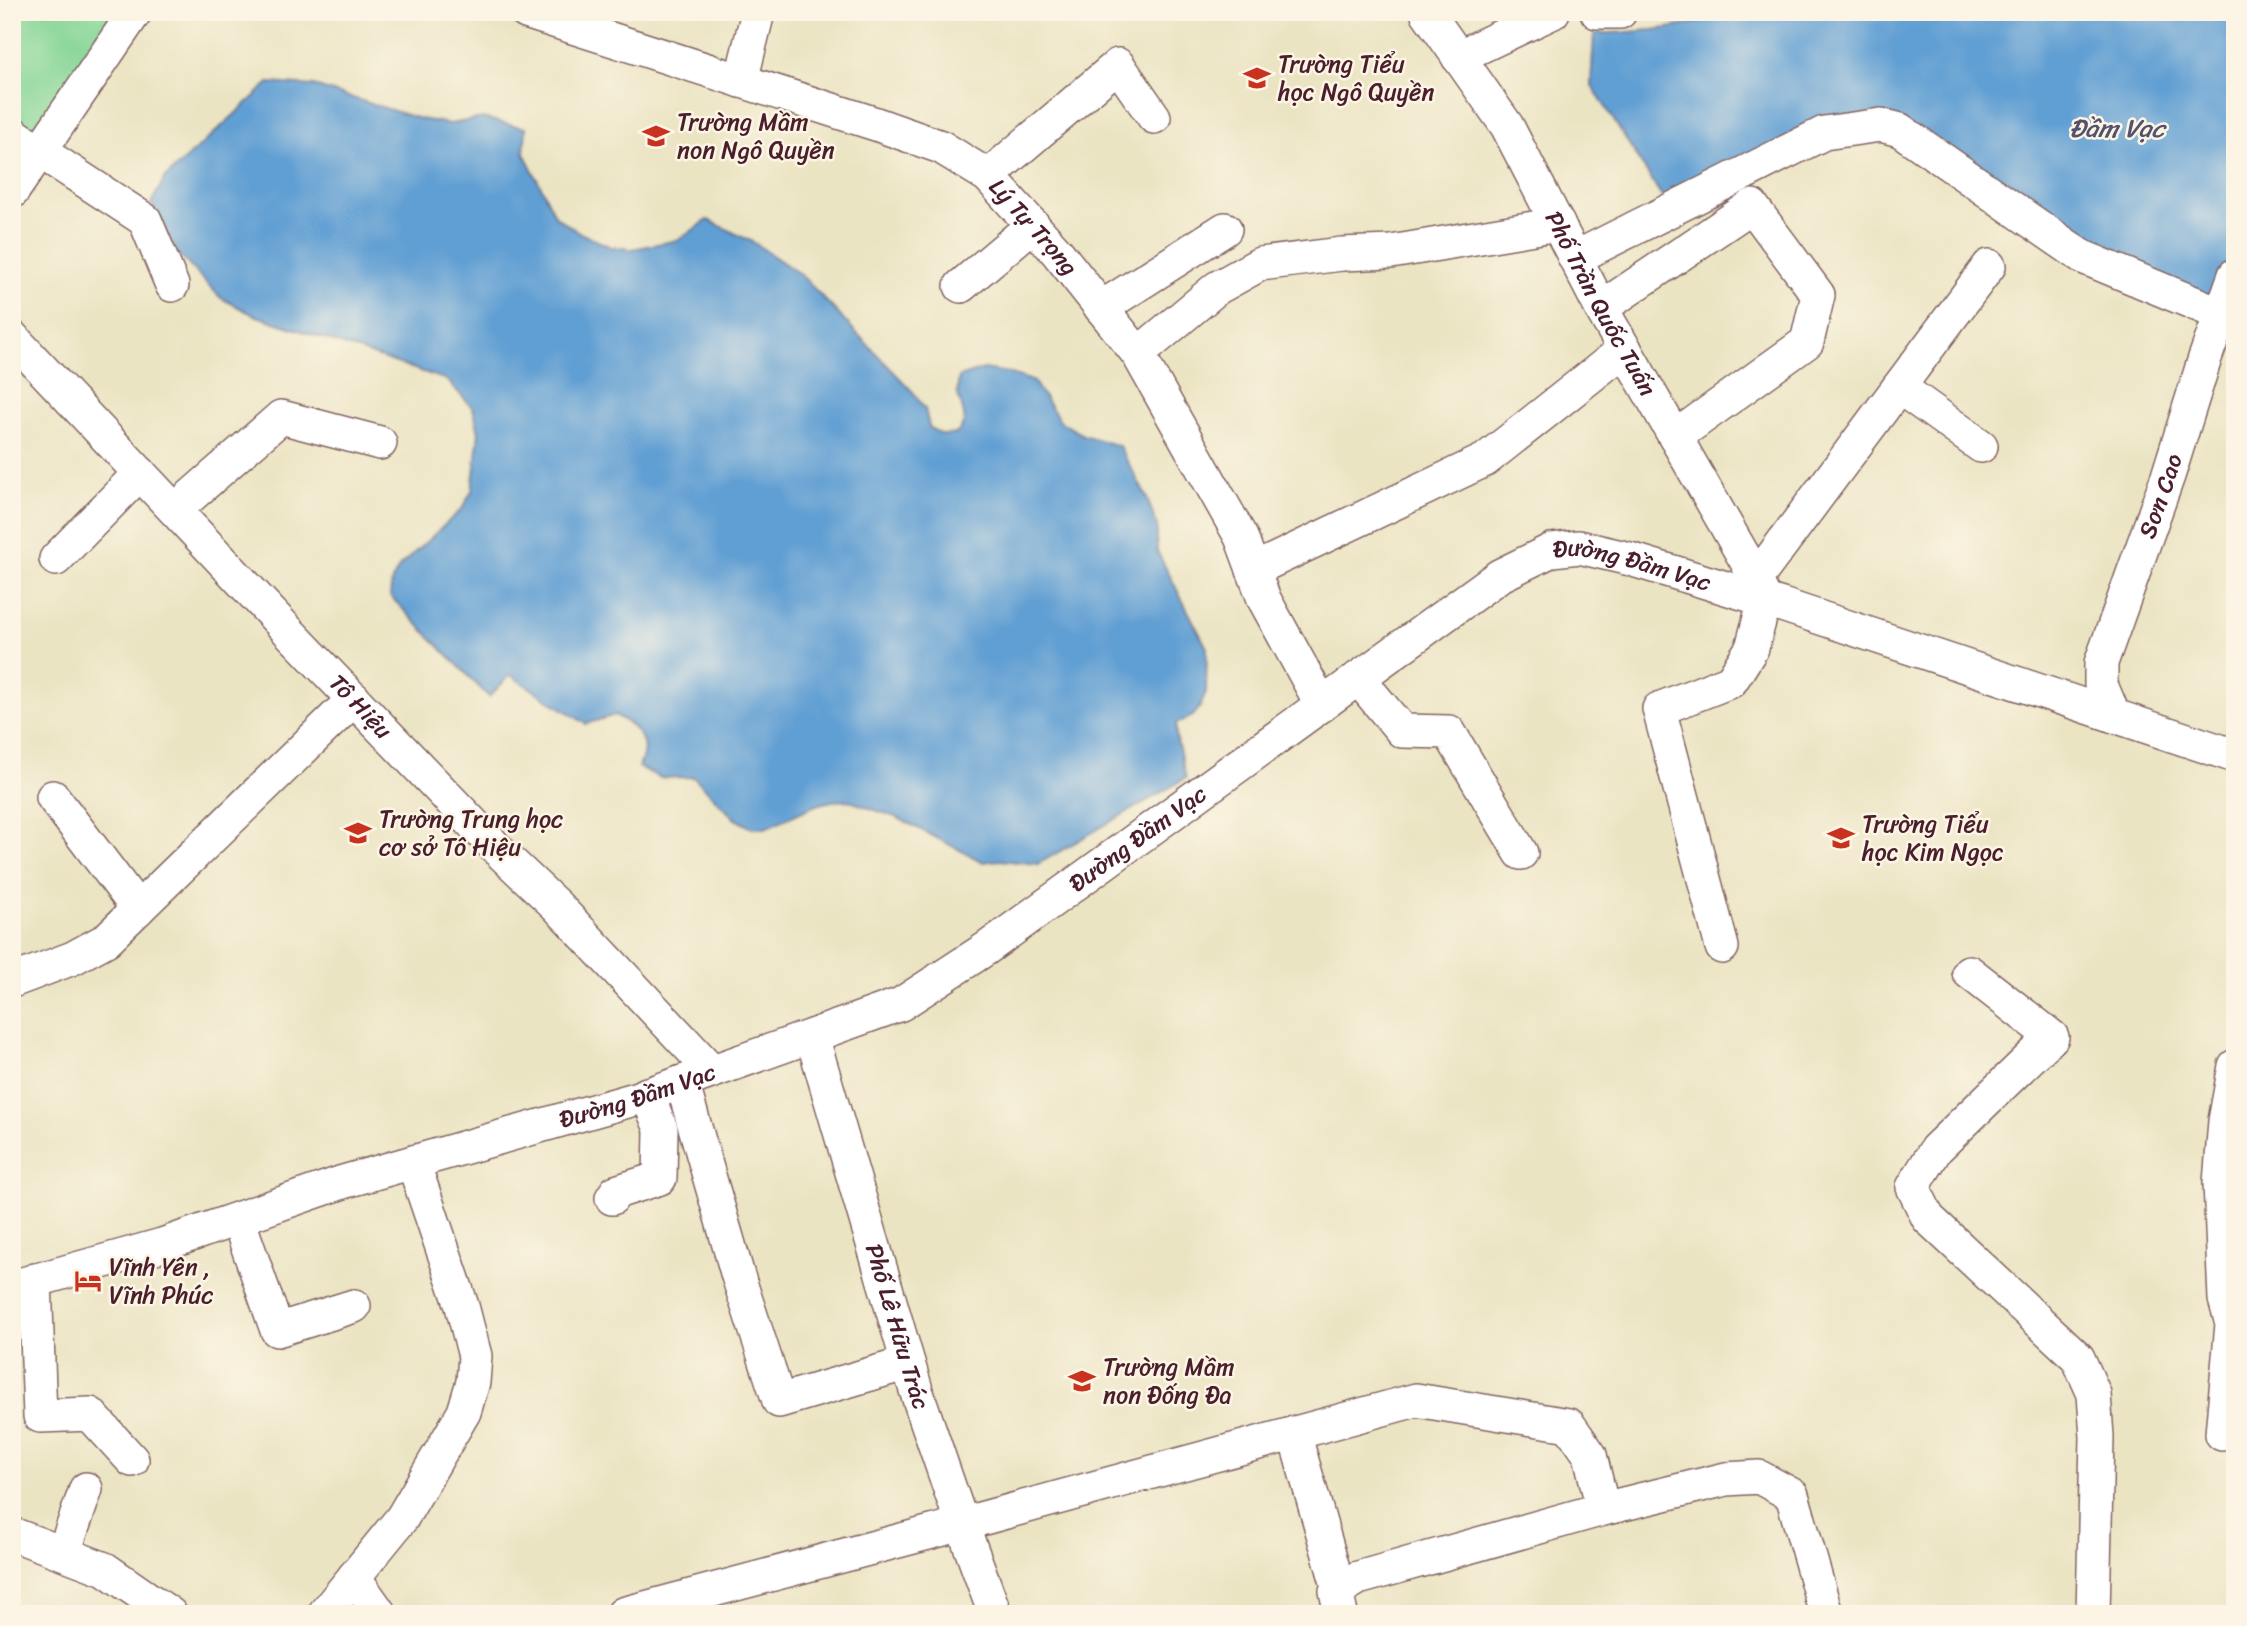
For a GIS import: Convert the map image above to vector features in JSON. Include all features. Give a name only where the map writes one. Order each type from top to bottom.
[{"type":"street","points":[[12,191],[135,12]]},
{"type":"street","points":[[741,81],[758,12]]},
{"type":"street","name":"Phố Trần Quốc Tuấn","points":[[1427,12],[1507,126],[1601,308],[1760,590]]},
{"type":"street","points":[[1458,57],[1553,12]]},
{"type":"street","points":[[1597,12],[1620,12]]},
{"type":"street","name":"Lý Tự Trọng","points":[[542,15],[941,147],[988,176],[1033,225],[1138,354],[1241,537],[1264,599],[1322,705]]},
{"type":"street","points":[[988,176],[1118,65],[1154,117]]},
{"type":"street","points":[[1575,258],[1824,133],[1881,125],[1900,130],[2083,257],[2227,317]]},
{"type":"street","points":[[12,133],[145,220],[173,285]]},
{"type":"street","points":[[1601,308],[1752,206],[1818,295],[1807,342],[1675,437]]},
{"type":"street","points":[[1138,354],[1217,288],[1260,264],[1342,254],[1391,252],[1558,224]]},
{"type":"street","points":[[961,286],[1033,225]]},
{"type":"street","points":[[1101,308],[1226,229]]},
{"type":"street","points":[[1722,947],[1659,709],[1731,681],[1752,648],[1760,590],[1899,387],[1989,266]]},
{"type":"street","name":"Sơn Cao","points":[[2114,716],[2101,685],[2101,663],[2227,317],[2235,275]]},
{"type":"street","name":"Tô Hiệu","points":[[12,337],[504,856],[557,906],[696,1077]]},
{"type":"street","points":[[1253,570],[1485,460],[1625,349]]},
{"type":"street","points":[[1899,387],[1981,446]]},
{"type":"street","points":[[175,510],[281,417],[380,443]]},
{"type":"street","points":[[56,559],[140,473]]},
{"type":"street","name":"Đường Đầm Vạc","points":[[23,1283],[162,1245],[343,1182],[647,1094],[901,1004],[987,948],[1499,576],[1552,550],[1579,547],[1760,590],[2114,716],[2231,745]]},
{"type":"street","points":[[1358,678],[1402,731],[1449,732],[1521,853]]},
{"type":"street","points":[[12,981],[73,958],[106,940],[354,699]]},
{"type":"street","points":[[53,797],[138,909]]},
{"type":"street","points":[[1969,972],[2052,1037],[1936,1149],[1913,1187],[1928,1217],[2078,1358],[2094,1394],[2097,1437],[2093,1614]]},
{"type":"street","name":"Phố Lê Hữu Trác","points":[[812,1036],[908,1363],[995,1614]]},
{"type":"street","points":[[2222,1434],[2233,1324],[2225,1299],[2220,1183],[2225,1121],[2235,1066]]},
{"type":"street","points":[[696,1077],[738,1276],[779,1401],[908,1363]]},
{"type":"street","points":[[612,1198],[616,1192],[660,1178],[661,1129],[647,1094]]},
{"type":"street","points":[[324,1614],[402,1518],[464,1412],[473,1382],[475,1356],[466,1319],[414,1162]]},
{"type":"street","points":[[238,1219],[277,1330],[354,1306]]},
{"type":"street","points":[[23,1283],[40,1416],[90,1414],[132,1460]]},
{"type":"street","points":[[623,1614],[670,1607],[1416,1400],[1569,1425],[1590,1455],[1603,1509]]},
{"type":"street","points":[[1294,1433],[1340,1602]]},
{"type":"street","points":[[1340,1602],[1358,1578],[1603,1509],[1726,1479],[1759,1477],[1792,1495],[1826,1614]]},
{"type":"street","points":[[64,1552],[86,1489]]},
{"type":"street","points":[[12,1534],[105,1569],[170,1614]]},
{"type":"street","points":[[354,1577],[380,1614]]},
{"type":"green space","points":[[12,12],[134,12],[12,185]]},
{"type":"water","name":"Đầm Vạc","points":[[1729,12],[2217,12],[2235,26],[2235,255],[2218,300],[2089,249],[1898,121],[1663,198],[1591,84],[1594,34],[1680,26]]},
{"type":"water","points":[[269,83],[314,86],[420,119],[450,124],[482,118],[526,128],[524,153],[556,217],[582,234],[611,247],[632,249],[678,240],[708,220],[753,242],[801,275],[913,392],[925,409],[929,427],[942,435],[956,434],[963,425],[964,416],[958,393],[959,377],[984,369],[1033,381],[1061,422],[1083,435],[1119,446],[1146,496],[1157,525],[1157,551],[1207,648],[1206,692],[1200,707],[1193,716],[1176,724],[1176,736],[1186,778],[1038,864],[1000,860],[983,862],[898,818],[847,800],[816,805],[765,828],[752,828],[735,819],[694,777],[661,778],[638,767],[644,750],[643,742],[630,724],[615,715],[586,724],[510,675],[489,697],[390,596],[392,580],[400,566],[462,509],[472,491],[479,432],[473,408],[447,380],[254,315],[221,298],[176,252],[151,203],[165,178]]},
{"type":"place","name":"Trường Tiểu học Ngô Quyền","points":[[1257,78]]},
{"type":"place","name":"Trường Mầm non Ngô Quyền","points":[[656,136]]},
{"type":"place","name":"Trường Trung học cơ sở Tô Hiệu","points":[[358,833]]},
{"type":"place","name":"Trường Tiểu học Kim Ngọc","points":[[1841,838]]},
{"type":"place","name":"Vĩnh Yên , Vĩnh Phúc","points":[[88,1281]]},
{"type":"place","name":"Trường Mầm non Đống Đa","points":[[1082,1381]]}]
